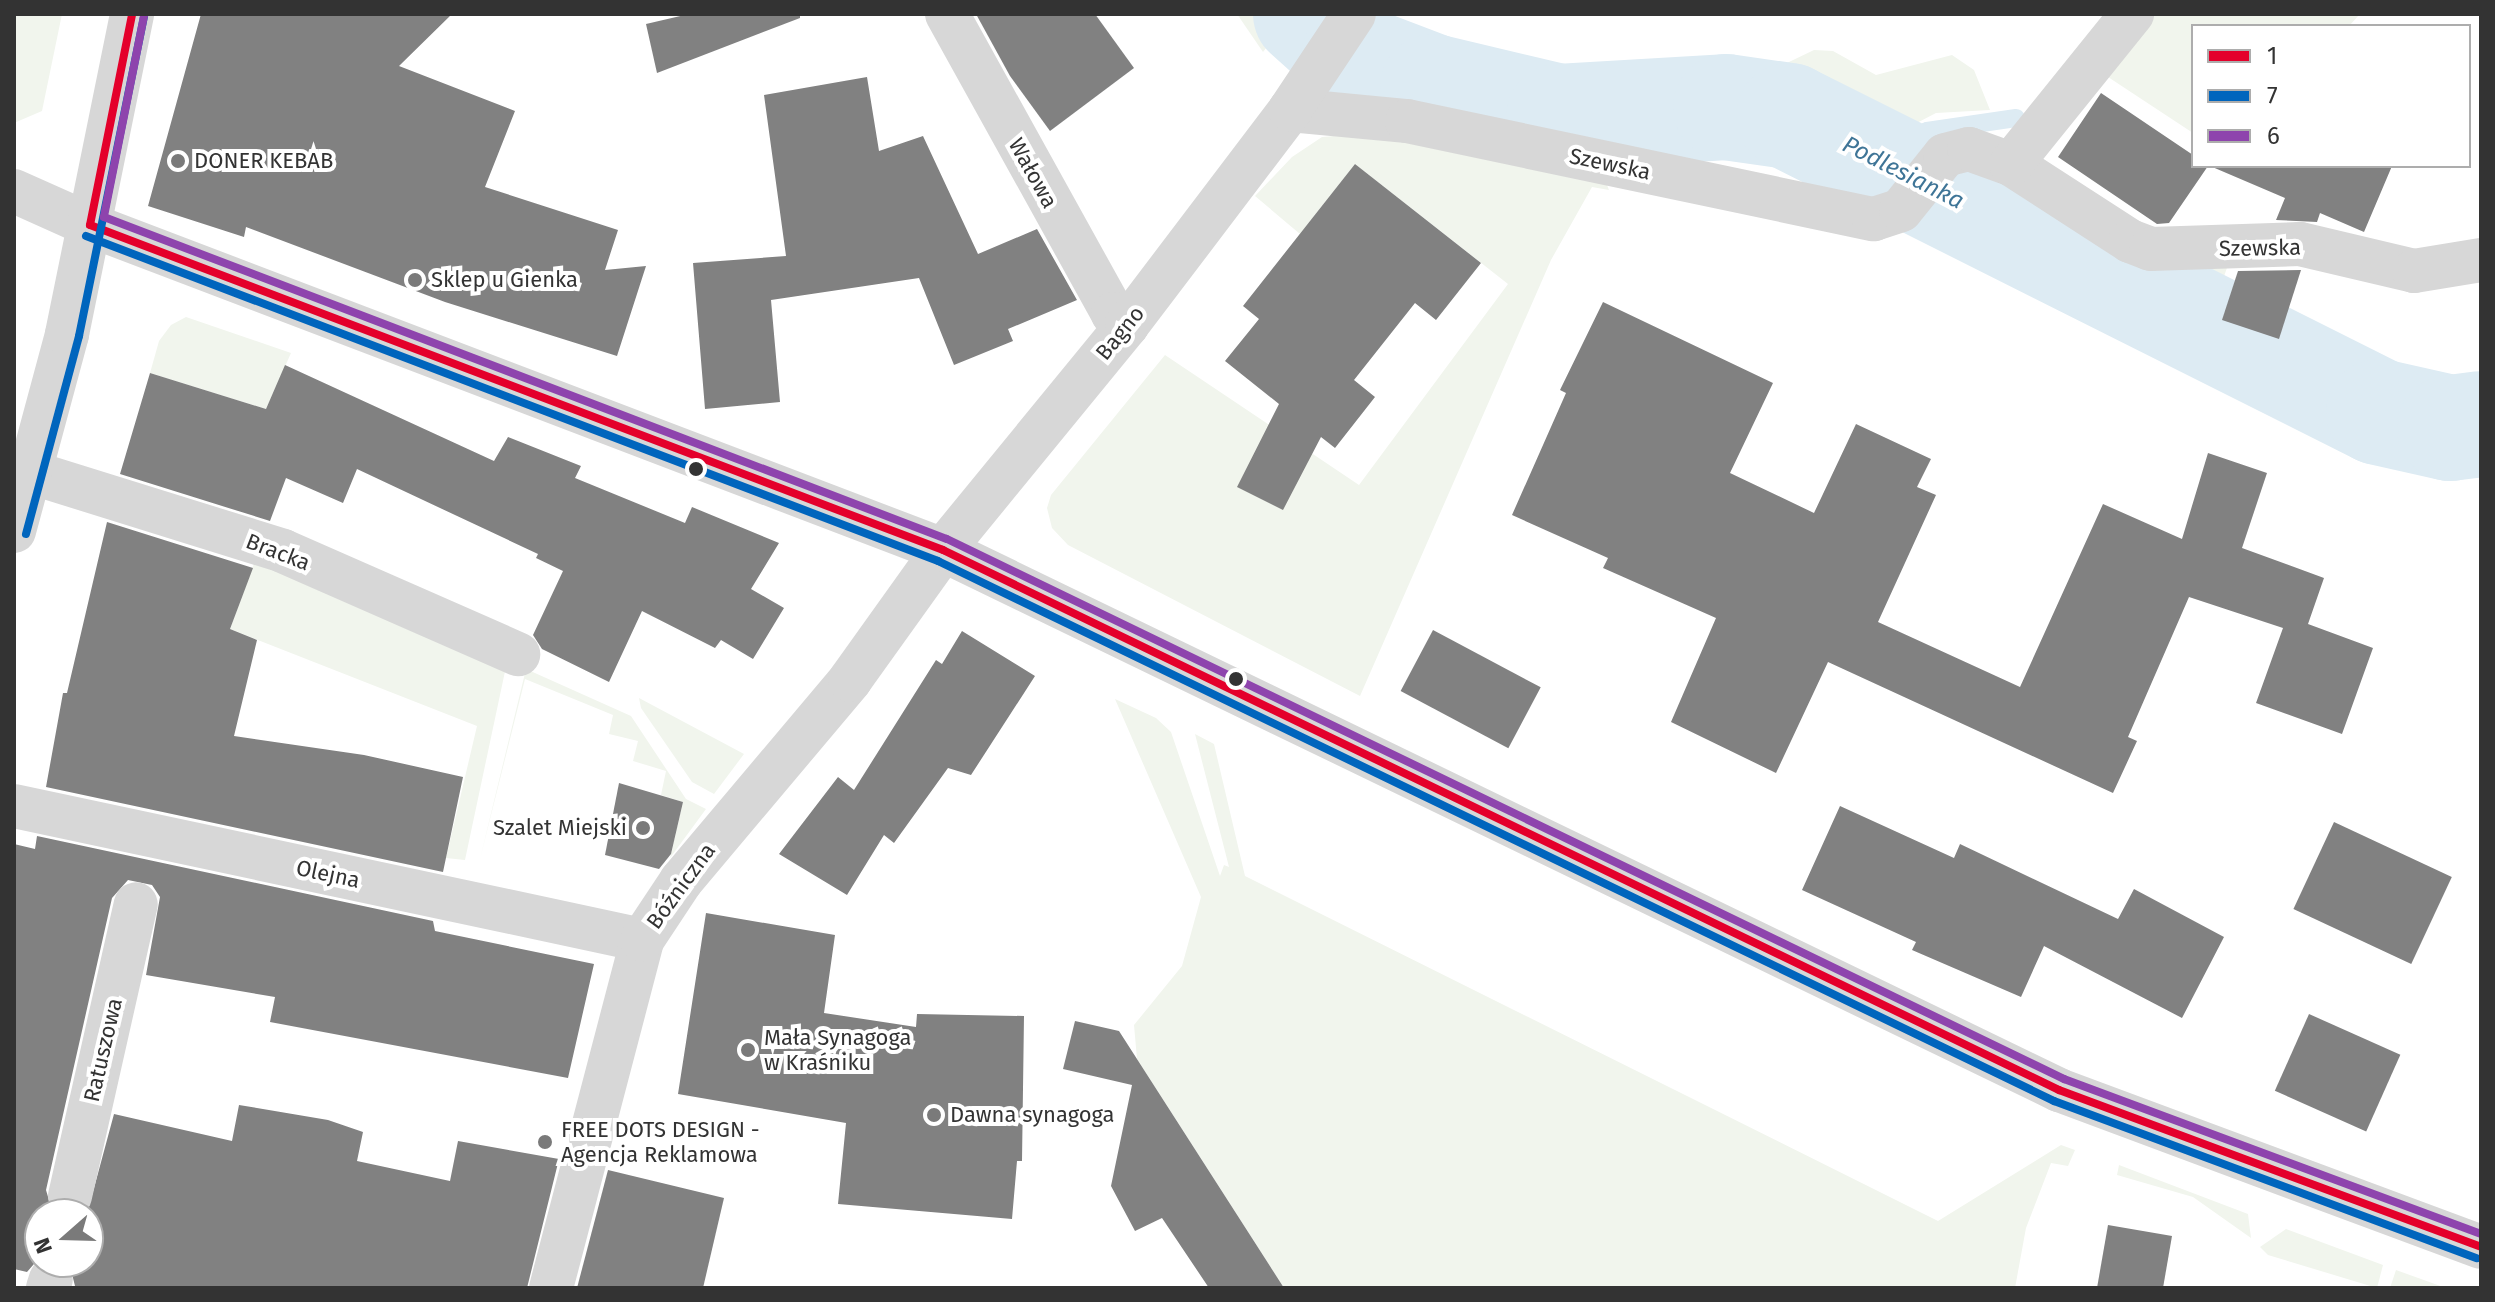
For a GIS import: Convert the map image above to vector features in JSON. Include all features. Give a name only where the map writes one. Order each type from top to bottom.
[{"type":"street","points":[[14,531],[90,225],[132,14]]},
{"type":"street","name":"Wałowa","points":[[947,14],[1113,314],[1127,325]]},
{"type":"street","points":[[2011,164],[2132,14]]},
{"type":"street","points":[[1290,110],[1352,17]]},
{"type":"street","name":"Bagno","points":[[943,550],[1127,325],[1290,110]]},
{"type":"street","name":"Szewska","points":[[1290,110],[1407,121],[1874,219],[1901,210],[1945,155],[1969,149],[2011,164],[2130,241],[2151,249],[2300,244],[2414,271],[2481,260]]},
{"type":"street","points":[[14,191],[90,225],[943,550],[2046,1084],[2481,1247]]},
{"type":"street","name":"Bracka","points":[[30,472],[283,551],[518,654]]},
{"type":"street","name":"Bóźniczna","points":[[551,1288],[642,940],[681,881],[850,680],[943,550]]},
{"type":"street","name":"Olejna","points":[[14,806],[642,940]]},
{"type":"street","name":"Ratuszowa","points":[[70,1196],[136,904]]},
{"type":"shaded area","points":[[14,14],[62,14],[42,111],[14,123]]},
{"type":"shaded area","points":[[1237,14],[1292,14],[1263,52]]},
{"type":"shaded area","points":[[2151,14],[2360,14],[2351,24],[2191,24],[2191,132],[2105,75]]},
{"type":"shaded area","points":[[1362,48],[1586,105],[1635,103],[1749,81],[1814,50],[1833,51],[1876,75],[1952,55],[1974,70],[1990,110],[1936,113],[1911,126],[1881,145],[1876,157],[1897,168],[1878,187],[1859,192],[1782,168],[1798,129],[1784,123],[1726,116],[1628,123],[1630,146],[1330,96],[1335,76]]},
{"type":"shaded area","points":[[1382,132],[1607,185],[1609,190],[1592,187],[1551,260],[1360,696],[1068,545],[1052,528],[1047,508],[1051,495],[1165,355],[1359,485],[1508,284],[1355,164],[1300,234],[1255,196],[1292,157],[1322,137]]},
{"type":"shaded area","points":[[1966,170],[1988,172],[2033,207],[2128,260],[2228,265],[2209,319],[2387,397],[2460,410],[2481,406],[2481,451],[2419,448],[2281,398],[2199,359],[1929,209]]},
{"type":"shaded area","points":[[186,317],[291,353],[266,409],[150,373],[159,341],[171,325]]},
{"type":"shaded area","points":[[256,558],[507,662],[465,860],[446,858],[477,726],[230,629]]},
{"type":"shaded area","points":[[526,669],[631,716],[686,799],[706,809],[670,858],[683,802],[661,795],[666,771],[633,761],[638,741],[609,734],[613,715],[525,679],[479,863]]},
{"type":"shaded area","points":[[639,698],[744,754],[714,794],[692,782],[641,708]]},
{"type":"shaded area","points":[[1115,699],[1156,718],[1171,732],[1220,876],[1224,865],[1229,867],[1195,734],[1214,744],[1245,876],[1938,1221],[2061,1145],[2075,1150],[2068,1166],[2051,1163],[2026,1228],[2015,1288],[1284,1288],[1137,1059],[1134,1025],[1182,966],[1201,897]]},
{"type":"shaded area","points":[[2119,1165],[2248,1214],[2251,1238],[2193,1197],[2117,1175]]},
{"type":"shaded area","points":[[2286,1229],[2383,1265],[2377,1288],[2268,1255],[2260,1247]]},
{"type":"shaded area","points":[[2396,1270],[2446,1288],[2390,1288]]},
{"type":"building","points":[[201,14],[452,14],[399,66],[515,111],[485,187],[618,230],[605,270],[646,266],[617,356],[445,302],[246,227],[244,237],[148,206]]},
{"type":"building","points":[[689,14],[800,14],[800,18],[657,73],[646,24]]},
{"type":"building","points":[[976,14],[1095,14],[1134,68],[1050,131],[1010,76]]},
{"type":"building","points":[[867,77],[879,151],[923,136],[978,254],[1037,229],[1077,300],[1008,329],[1013,341],[954,365],[919,278],[771,300],[780,402],[705,409],[693,263],[786,256],[764,95]]},
{"type":"building","points":[[2101,93],[2191,154],[2191,168],[2207,168],[2169,223],[2157,224],[2058,157]]},
{"type":"building","points":[[1355,164],[1481,263],[1436,320],[1415,303],[1354,380],[1375,397],[1335,448],[1321,437],[1283,510],[1237,487],[1279,404],[1225,361],[1259,319],[1243,306]]},
{"type":"building","points":[[2215,168],[2391,168],[2364,232],[2320,213],[2317,222],[2276,220],[2285,198]]},
{"type":"building","points":[[2301,270],[2279,339],[2222,320],[2238,271]]},
{"type":"building","points":[[1603,302],[1773,383],[1730,473],[1814,513],[1856,424],[1931,459],[1917,487],[1936,495],[1878,622],[2020,687],[2103,504],[2182,539],[2208,453],[2267,473],[2242,548],[2324,578],[2308,624],[2373,648],[2342,734],[2256,703],[2283,628],[2189,597],[2128,737],[2137,741],[2113,793],[1828,662],[1776,773],[1671,722],[1716,618],[1603,568],[1608,558],[1512,515],[1566,393],[1560,390]]},
{"type":"building","points":[[285,365],[494,461],[508,437],[581,466],[575,478],[685,523],[692,507],[779,543],[751,589],[784,608],[753,659],[721,640],[715,648],[642,611],[609,682],[542,649],[533,635],[563,571],[536,558],[538,554],[357,469],[343,503],[286,478],[270,521],[120,474],[150,373],[266,409]]},
{"type":"building","points":[[107,522],[253,568],[230,629],[257,640],[234,736],[364,755],[463,777],[443,872],[46,787],[63,693],[67,693]]},
{"type":"building","points":[[1433,630],[1541,687],[1508,748],[1401,691]]},
{"type":"building","points":[[962,631],[1035,676],[971,775],[948,768],[894,843],[884,835],[847,895],[779,854],[838,777],[854,790],[936,660],[942,664]]},
{"type":"building","name":"Szalet Miejski","points":[[619,783],[683,802],[671,854],[659,869],[605,855]]},
{"type":"building","points":[[1840,806],[1954,858],[1960,844],[2118,919],[2134,889],[2224,937],[2182,1018],[2044,946],[2021,997],[1912,950],[1916,942],[1802,890]]},
{"type":"building","points":[[2334,822],[2452,877],[2411,964],[2293,909]]},
{"type":"building","points":[[37,836],[433,921],[435,931],[594,964],[568,1078],[270,1022],[275,997],[146,975],[160,897],[152,885],[128,880],[112,898],[46,1190],[48,1198],[24,1198],[24,1271],[14,1269],[14,844],[35,849]]},
{"type":"building","points":[[706,913],[835,935],[824,1013],[916,1027],[917,1014],[1024,1016],[1022,1161],[1017,1161],[1012,1219],[838,1204],[846,1123],[678,1094]]},
{"type":"building","points":[[2309,1014],[2400,1055],[2366,1131],[2275,1091]]},
{"type":"building","points":[[1075,1021],[1119,1031],[1284,1288],[1209,1288],[1162,1218],[1135,1231],[1111,1186],[1132,1085],[1063,1069]]},
{"type":"building","points":[[239,1105],[328,1120],[363,1132],[357,1161],[450,1181],[458,1141],[559,1159],[527,1288],[75,1286],[73,1278],[104,1278],[104,1198],[91,1198],[114,1114],[232,1141]]},
{"type":"building","points":[[608,1170],[724,1198],[703,1288],[577,1288]]},
{"type":"building","points":[[2108,1225],[2172,1236],[2163,1288],[2097,1288]]},
{"type":"waterway","name":"Podlesianka","points":[[1306,14],[1354,57],[1433,87],[1559,117],[1726,107],[1789,116],[2379,412],[2450,428],[2481,424]]},
{"type":"waterway","points":[[1883,161],[1927,131],[2016,118]]},
{"type":"transit line","name":"1","points":[[90,225],[132,14]]},
{"type":"transit line","name":"7","points":[[26,534],[79,336],[144,16]]},
{"type":"transit line","name":"6","points":[[144,16],[104,217],[947,539],[2064,1079],[2481,1234]]},
{"type":"transit line","name":"1","points":[[90,225],[943,550],[2059,1090],[2481,1247]]},
{"type":"transit line","name":"7","points":[[86,236],[938,561],[2054,1101],[2477,1258]]},
{"type":"place","name":"DONER KEBAB","points":[[178,161]]},
{"type":"place","name":"Sklep u Gienka","points":[[415,280]]},
{"type":"place","name":"Szalet Miejski","points":[[643,828]]},
{"type":"place","name":"Mała Synagoga w Kraśniku","points":[[748,1050]]},
{"type":"place","name":"Dawna synagoga","points":[[934,1115]]},
{"type":"place","name":"FREE DOTS DESIGN - Agencja Reklamowa","points":[[545,1142]]}]
